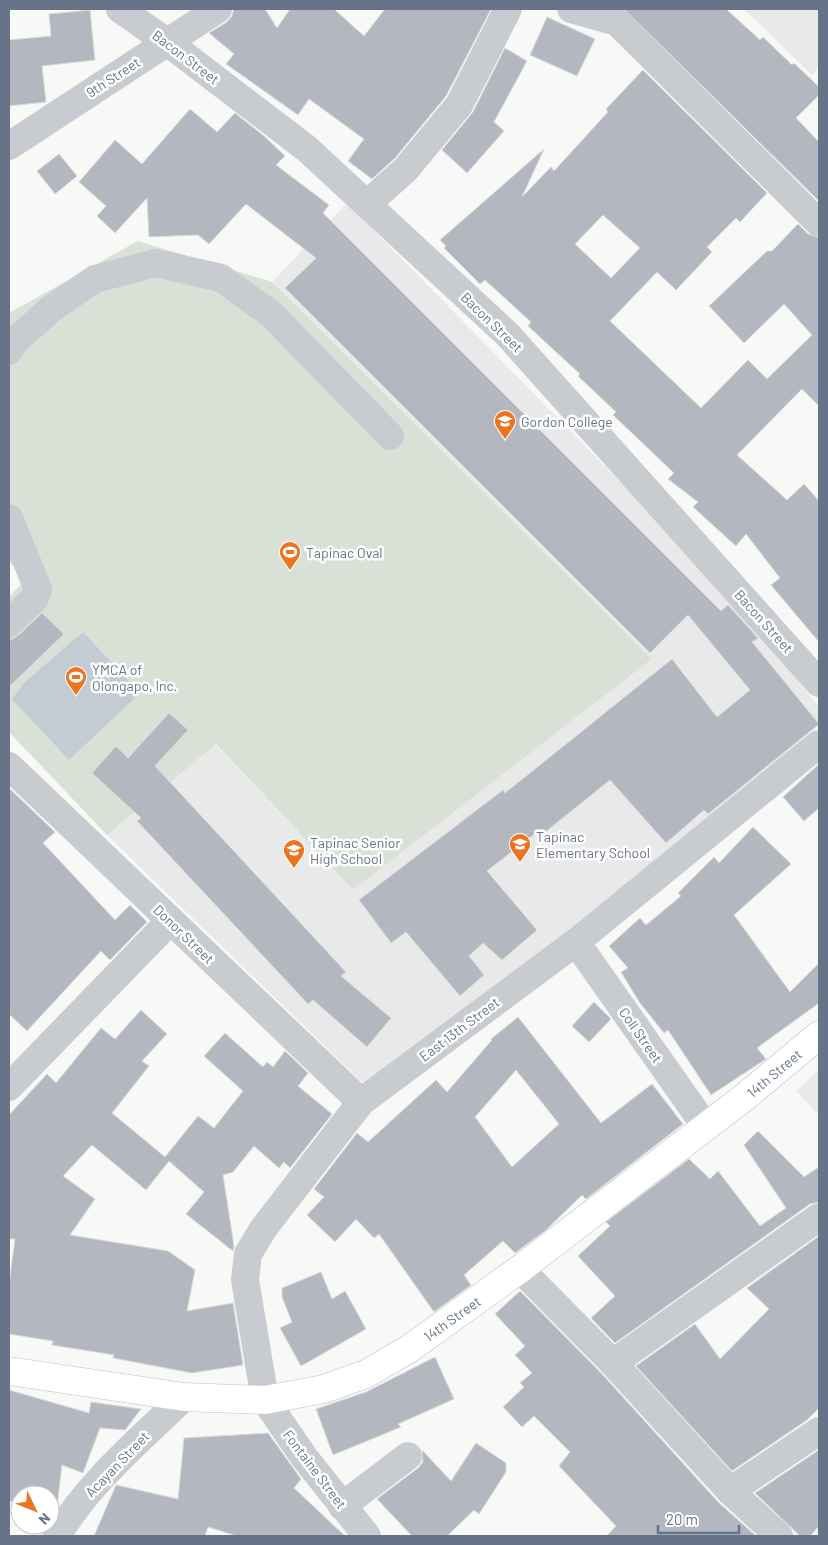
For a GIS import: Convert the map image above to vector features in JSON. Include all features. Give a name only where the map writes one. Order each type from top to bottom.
[{"type":"main road","name":"14th Street","points":[[9,1371],[184,1397],[265,1400],[324,1389],[366,1374],[409,1349],[520,1269],[706,1127],[819,1034]]},
{"type":"street","name":"Bacon Street","points":[[120,9],[167,42],[306,148],[507,334],[819,683]]},
{"type":"street","name":"9th Street","points":[[9,146],[218,9]]},
{"type":"street","points":[[367,204],[406,169],[459,105],[508,9]]},
{"type":"street","points":[[571,9],[617,22],[819,224]]},
{"type":"street","points":[[9,351],[14,342],[52,308],[95,279],[156,263],[221,278],[271,314],[390,436]]},
{"type":"street","points":[[9,518],[38,589],[35,598],[9,623]]},
{"type":"street","name":"East 13th Street","points":[[265,1400],[245,1280],[248,1254],[263,1229],[361,1102],[576,942],[819,744]]},
{"type":"street","name":"Donor Street","points":[[9,766],[361,1102]]},
{"type":"street","points":[[9,1088],[170,921]]},
{"type":"street","name":"Coll Street","points":[[576,942],[706,1127]]},
{"type":"street","points":[[613,1363],[819,1217]]},
{"type":"street","points":[[520,1269],[613,1363],[730,1491],[779,1536]]},
{"type":"street","name":"Acayan Street","points":[[56,1536],[73,1510],[104,1474],[184,1397]]},
{"type":"street","name":"Fontaine Street","points":[[265,1400],[304,1457],[367,1536]]},
{"type":"street","points":[[730,1491],[819,1431]]},
{"type":"street","points":[[342,1506],[408,1456]]},
{"type":"shaded area","points":[[744,9],[819,9],[819,67],[812,75]]},
{"type":"shaded area","name":"Tapinac Elementary School","points":[[347,203],[733,597],[819,707],[819,726],[371,1091],[107,835],[215,744],[353,890],[652,659],[272,282]]},
{"type":"shaded area","name":"Tapinac Oval","points":[[138,241],[272,282],[652,659],[353,890],[216,744],[107,835],[9,732],[9,597],[26,579],[9,562],[9,313]]},
{"type":"shaded area","name":"YMCA of Olongapo, Inc.","points":[[83,632],[140,693],[69,760],[12,699],[25,682]]},
{"type":"shaded area","points":[[819,1070],[819,1115],[796,1091]]},
{"type":"building","points":[[234,9],[265,9],[277,28],[290,9],[334,9],[364,36],[385,9],[491,9],[446,96],[395,158],[372,179],[348,161],[364,139],[309,99],[298,115],[226,64],[234,54],[209,33],[227,22],[232,16]]},
{"type":"building","points":[[624,9],[726,9],[760,40],[763,37],[792,65],[794,63],[819,87],[819,95],[796,118],[819,142],[819,201]]},
{"type":"building","points":[[90,10],[95,60],[42,66],[46,102],[9,106],[9,40],[51,36],[49,14]]},
{"type":"building","points":[[547,17],[595,39],[577,76],[530,55]]},
{"type":"building","points":[[505,48],[527,61],[494,122],[504,131],[467,173],[442,150],[473,112]]},
{"type":"building","points":[[643,70],[767,193],[740,222],[736,218],[707,247],[712,252],[676,290],[657,272],[610,321],[701,408],[748,360],[767,379],[812,335],[784,304],[744,343],[709,306],[767,251],[772,251],[798,224],[808,234],[819,238],[819,406],[802,389],[737,455],[787,500],[804,484],[819,501],[819,642],[771,585],[780,578],[746,534],[736,546],[693,507],[698,502],[668,479],[674,473],[613,415],[616,412],[578,376],[580,374],[528,326],[531,322],[485,280],[480,284],[444,248],[446,246],[440,240],[544,149],[522,197],[551,167],[554,171],[608,112],[606,109]],"holes":[[[603,215],[640,248],[611,278],[575,244]]]},
{"type":"building","points":[[190,109],[217,132],[235,113],[285,156],[276,165],[329,205],[323,213],[721,611],[728,605],[758,638],[752,642],[819,724],[708,814],[704,810],[666,843],[610,780],[544,833],[541,829],[487,871],[537,930],[502,960],[483,943],[469,956],[484,975],[460,996],[406,932],[391,943],[359,900],[503,790],[505,793],[672,659],[717,717],[750,690],[688,615],[650,653],[285,288],[316,258],[246,204],[209,244],[198,235],[149,237],[147,198],[115,233],[97,216],[106,206],[79,182],[115,140],[142,164]]},
{"type":"building","points":[[59,154],[77,176],[55,194],[37,171]]},
{"type":"building","points":[[42,613],[64,634],[9,687],[9,641],[20,634]]},
{"type":"building","points":[[169,713],[188,730],[155,766],[346,972],[341,976],[391,1018],[367,1047],[313,1000],[308,1004],[137,821],[141,818],[92,773],[116,746],[128,758]]},
{"type":"building","points":[[819,764],[819,808],[804,821],[783,797]]},
{"type":"building","points":[[9,788],[55,832],[43,843],[115,920],[130,905],[147,922],[110,960],[101,951],[27,1031],[9,1014]]},
{"type":"building","points":[[753,827],[791,864],[734,915],[790,992],[819,963],[819,1003],[757,1048],[766,1059],[711,1095],[668,1030],[664,1033],[640,1003],[621,972],[628,968],[609,946],[640,918],[646,925],[681,896],[678,893],[714,857],[719,863]]},
{"type":"building","points":[[594,1002],[611,1019],[589,1042],[572,1026]]},
{"type":"building","points":[[141,1010],[167,1034],[142,1061],[149,1066],[112,1113],[165,1157],[198,1116],[214,1128],[243,1091],[204,1056],[225,1033],[263,1067],[267,1062],[273,1067],[285,1051],[308,1073],[298,1086],[332,1114],[290,1168],[284,1162],[279,1168],[254,1146],[233,1172],[223,1175],[234,1246],[233,1251],[186,1214],[204,1192],[169,1161],[146,1190],[92,1145],[63,1176],[95,1199],[70,1235],[168,1251],[195,1270],[187,1311],[233,1303],[243,1365],[192,1373],[113,1358],[114,1355],[52,1345],[53,1341],[9,1334],[9,1284],[15,1239],[9,1239],[9,1115],[47,1074],[56,1083],[101,1028],[115,1039]]},
{"type":"building","points":[[518,1017],[601,1123],[652,1084],[683,1124],[586,1199],[582,1195],[546,1230],[515,1253],[503,1241],[464,1275],[471,1285],[434,1312],[379,1234],[374,1238],[356,1219],[335,1242],[307,1215],[324,1197],[314,1189],[357,1133],[368,1142],[436,1080],[447,1092],[491,1039]],"holes":[[[516,1070],[559,1124],[512,1167],[475,1117]]]},
{"type":"building","points":[[758,1131],[804,1177],[819,1167],[819,1202],[810,1204],[615,1343],[591,1318],[615,1296],[578,1256],[610,1226],[606,1222],[689,1159],[710,1179],[718,1171],[760,1226],[786,1208],[744,1145]]},
{"type":"building","points":[[819,1236],[819,1408],[807,1420],[732,1471],[636,1366],[695,1324],[720,1359],[769,1309],[747,1288]]},
{"type":"building","points":[[321,1272],[332,1299],[345,1291],[366,1329],[301,1366],[280,1328],[292,1322],[282,1297],[282,1288]]},
{"type":"building","points":[[520,1291],[602,1374],[718,1502],[756,1536],[607,1536],[616,1526],[559,1466],[570,1452],[534,1416],[522,1427],[503,1407],[524,1387],[520,1383],[532,1373],[515,1355],[525,1346],[495,1314]]},
{"type":"building","points":[[435,1357],[454,1399],[398,1424],[401,1427],[333,1455],[316,1409],[366,1392]]},
{"type":"building","points":[[9,1390],[89,1413],[91,1402],[141,1409],[125,1430],[100,1428],[83,1473],[62,1465],[60,1485],[10,1485],[9,1501]]},
{"type":"building","points":[[268,1433],[301,1479],[294,1488],[345,1536],[237,1536],[208,1527],[205,1536],[94,1536],[116,1485],[178,1499],[184,1438]]},
{"type":"building","points":[[476,1443],[506,1463],[506,1472],[479,1514],[474,1510],[447,1536],[412,1536],[377,1499],[418,1468],[423,1462],[422,1450],[451,1481]]},
{"type":"building","points":[[819,1450],[819,1526],[810,1536],[800,1536],[755,1493]]},
{"type":"place","name":"Gordon College","points":[[505,440]]},
{"type":"place","name":"Tapinac Oval","points":[[290,571]]},
{"type":"place","name":"YMCA of Olongapo, Inc.","points":[[76,696]]},
{"type":"place","name":"Tapinac Elementary School","points":[[520,863]]},
{"type":"place","name":"Tapinac Senior High School","points":[[294,869]]}]
